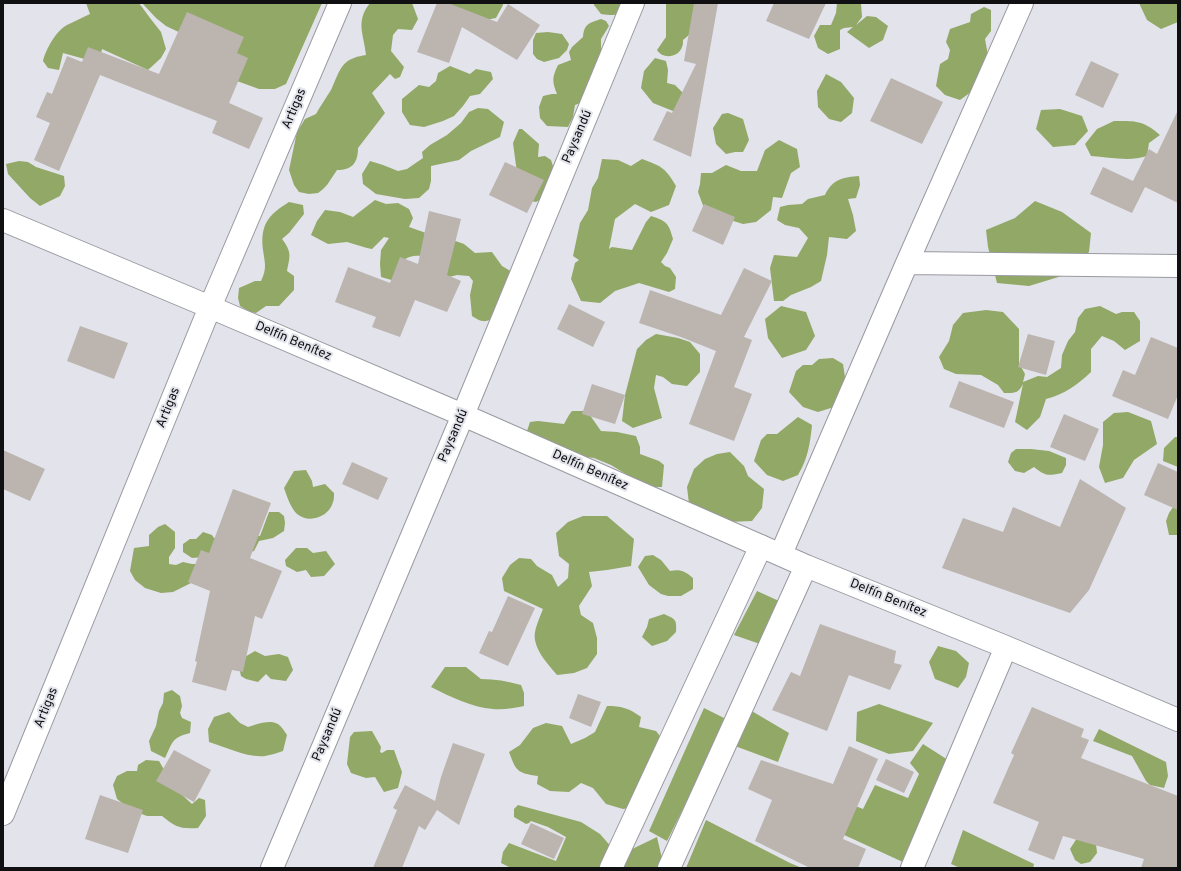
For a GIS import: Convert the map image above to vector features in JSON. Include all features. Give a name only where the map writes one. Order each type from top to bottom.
[{"type":"street","name":"Artigas","points":[[3,814],[210,307],[340,3]]},
{"type":"street","name":"Paysandú","points":[[272,868],[634,3]]},
{"type":"street","points":[[782,554],[1022,3]]},
{"type":"street","name":"Delfín Benítez","points":[[3,220],[463,414],[782,554],[806,566],[1006,647],[1178,720]]},
{"type":"street","points":[[908,263],[1178,266]]},
{"type":"street","points":[[611,868],[761,546]]},
{"type":"street","points":[[669,868],[806,566]]},
{"type":"street","points":[[912,868],[1006,647]]},
{"type":"green space","points":[[86,3],[139,3],[161,32],[166,49],[161,58],[148,70],[102,49],[99,63],[63,53],[59,70],[48,68],[43,61],[46,51],[59,31],[67,25],[90,14]]},
{"type":"green space","points":[[142,3],[322,3],[286,84],[275,89],[259,89],[237,81],[185,35],[166,26],[156,18]]},
{"type":"green space","points":[[370,3],[412,3],[418,19],[412,30],[398,29],[393,35],[391,51],[404,67],[400,77],[395,79],[390,74],[372,93],[385,113],[358,148],[357,158],[353,165],[347,169],[337,170],[327,185],[318,193],[309,194],[299,192],[294,185],[289,170],[297,132],[305,119],[316,114],[345,63],[356,57],[366,55],[362,34],[362,22],[365,10]]},
{"type":"green space","points":[[440,3],[503,3],[503,5],[496,18],[480,21]]},
{"type":"green space","points":[[594,3],[632,3],[622,13],[611,15],[601,14]]},
{"type":"green space","points":[[666,3],[715,3],[695,30],[683,40],[683,45],[678,53],[671,56],[663,55],[657,50],[666,37]]},
{"type":"green space","points":[[837,3],[861,3],[862,17],[856,25],[867,16],[876,17],[888,26],[883,40],[869,48],[847,32],[853,27],[844,28],[840,30],[840,49],[828,54],[818,48],[814,36],[820,25],[831,25],[836,13]]},
{"type":"green space","points":[[1139,3],[1178,3],[1178,22],[1161,29],[1147,20]]},
{"type":"green space","points":[[984,7],[991,10],[991,31],[985,39],[987,63],[971,92],[960,100],[945,95],[936,86],[940,64],[948,59],[950,50],[946,42],[950,29],[970,22],[971,14]]},
{"type":"green space","points":[[601,19],[606,21],[609,26],[601,39],[601,54],[591,99],[575,105],[573,117],[568,127],[547,126],[540,118],[539,107],[543,96],[557,94],[553,80],[558,65],[571,60],[569,52],[572,47],[583,37],[586,27],[590,23]]},
{"type":"green space","points":[[548,32],[562,34],[569,44],[567,50],[559,58],[544,62],[537,59],[533,54],[533,40],[536,33]]},
{"type":"green space","points":[[655,58],[666,61],[668,70],[667,83],[675,85],[684,94],[678,113],[653,103],[641,88],[644,71]]},
{"type":"green space","points":[[450,66],[470,74],[476,69],[491,72],[493,79],[480,94],[470,96],[454,116],[424,127],[410,125],[402,112],[402,99],[419,85],[429,87],[436,81],[438,73]]},
{"type":"green space","points":[[826,74],[841,82],[854,98],[852,113],[841,122],[829,119],[818,107],[817,91]]},
{"type":"green space","points":[[478,108],[488,109],[504,122],[500,137],[471,151],[459,160],[431,166],[431,181],[429,189],[419,198],[405,199],[376,194],[363,184],[362,174],[370,161],[398,171],[407,169],[423,158],[422,152],[430,145],[447,135],[461,123],[469,112]]},
{"type":"green space","points":[[1060,109],[1082,116],[1088,131],[1075,145],[1053,147],[1036,129],[1041,110]]},
{"type":"green space","points":[[728,113],[743,119],[749,140],[743,152],[726,154],[716,144],[713,128],[722,114]]},
{"type":"green space","points":[[1114,121],[1138,122],[1149,126],[1160,135],[1149,143],[1147,156],[1133,159],[1119,159],[1091,156],[1085,144],[1097,129]]},
{"type":"green space","points":[[519,129],[522,129],[539,144],[538,157],[545,156],[551,160],[555,172],[546,197],[536,202],[525,200],[517,173],[513,143]]},
{"type":"green space","points":[[779,140],[797,149],[800,167],[791,173],[782,198],[773,197],[771,210],[756,222],[743,224],[727,219],[707,216],[698,192],[701,173],[712,173],[726,165],[741,171],[757,171],[765,150]]},
{"type":"green space","points":[[602,159],[618,160],[631,166],[642,159],[666,171],[676,186],[669,205],[651,212],[635,204],[615,219],[609,249],[612,247],[632,250],[646,222],[651,216],[661,220],[668,226],[673,239],[661,262],[670,268],[676,277],[675,289],[669,292],[639,283],[615,291],[600,303],[581,301],[571,279],[575,263],[579,260],[573,256],[580,223],[588,210],[592,188],[598,178]]},
{"type":"green space","points":[[19,161],[28,162],[36,167],[64,176],[65,186],[60,196],[40,206],[30,198],[8,174],[6,164]]},
{"type":"green space","points":[[859,176],[860,185],[856,198],[848,199],[856,231],[847,239],[829,237],[827,255],[821,281],[811,287],[791,295],[783,301],[774,301],[770,268],[774,255],[797,257],[808,238],[799,228],[785,225],[777,220],[780,207],[802,204],[808,199],[825,195],[831,185],[835,182],[843,178]]},
{"type":"green space","points":[[375,200],[386,204],[398,203],[409,209],[413,218],[409,227],[464,244],[475,253],[492,252],[502,266],[512,272],[498,315],[485,321],[472,316],[470,295],[473,281],[469,276],[457,275],[445,278],[431,257],[415,256],[404,260],[399,267],[395,281],[381,277],[381,250],[389,238],[384,237],[372,249],[347,242],[328,244],[311,235],[317,221],[325,210],[340,212],[353,217]]},
{"type":"green space","points":[[1035,201],[1062,212],[1091,233],[1089,252],[1065,275],[1029,286],[997,283],[988,247],[986,230],[1015,218]]},
{"type":"green space","points":[[289,202],[303,205],[304,214],[289,233],[282,239],[289,251],[287,271],[294,276],[294,290],[279,306],[266,306],[256,313],[250,312],[240,306],[238,298],[239,288],[255,281],[261,281],[265,269],[262,241],[264,227],[276,211]]},
{"type":"green space","points":[[781,306],[806,312],[815,336],[806,350],[782,358],[768,338],[765,319]]},
{"type":"green space","points":[[1100,306],[1116,314],[1122,312],[1134,312],[1140,321],[1140,341],[1125,350],[1114,341],[1102,336],[1091,349],[1091,372],[1070,388],[1046,399],[1040,417],[1027,430],[1015,422],[1023,384],[1019,390],[1015,392],[1004,393],[998,385],[981,375],[956,374],[944,369],[939,357],[949,341],[953,325],[963,313],[986,310],[1003,312],[1019,329],[1019,363],[1025,374],[1023,382],[1038,376],[1047,377],[1061,368],[1062,355],[1068,341],[1075,332],[1078,318],[1085,309]]},
{"type":"green space","points":[[656,334],[690,342],[700,354],[700,372],[687,386],[672,384],[663,377],[656,375],[654,388],[662,418],[633,428],[622,421],[625,395],[637,349],[646,340]]},
{"type":"green space","points":[[833,358],[843,364],[845,377],[840,396],[834,407],[818,412],[803,407],[789,392],[796,371],[803,365],[812,365],[819,359]]},
{"type":"green space","points":[[572,411],[587,411],[601,431],[617,432],[636,436],[640,447],[640,454],[659,461],[664,465],[662,487],[647,487],[611,465],[594,458],[543,452],[526,434],[530,422],[538,421],[564,424]]},
{"type":"green space","points":[[1128,412],[1151,421],[1157,444],[1134,460],[1123,478],[1105,483],[1099,467],[1103,445],[1103,422],[1114,413]]},
{"type":"green space","points":[[798,417],[812,425],[808,451],[798,475],[783,481],[767,475],[754,461],[761,440],[767,434],[777,434]]},
{"type":"green space","points":[[1175,437],[1178,437],[1178,467],[1163,461],[1164,448]]},
{"type":"green space","points":[[1016,449],[1049,451],[1066,458],[1066,465],[1062,473],[1053,475],[1044,474],[1034,467],[1024,473],[1015,471],[1008,462],[1011,453]]},
{"type":"green space","points":[[730,452],[744,466],[748,476],[764,489],[762,508],[752,521],[728,522],[689,504],[687,487],[694,469],[705,459],[717,454]]},
{"type":"green space","points":[[306,470],[312,481],[313,487],[325,484],[334,493],[331,507],[327,512],[313,519],[302,517],[297,514],[291,505],[284,488],[294,471]]},
{"type":"green space","points":[[1178,500],[1178,535],[1169,535],[1166,521],[1169,513]]},
{"type":"green space","points":[[269,512],[279,512],[284,516],[284,531],[273,538],[259,541],[254,551],[246,553],[240,532],[260,536]]},
{"type":"green space","points":[[583,516],[607,516],[634,539],[631,566],[589,572],[592,586],[579,606],[581,615],[593,623],[597,638],[597,654],[587,668],[574,673],[557,675],[547,663],[536,645],[536,628],[543,609],[504,591],[502,578],[510,565],[519,558],[531,559],[537,566],[552,575],[558,587],[568,578],[569,564],[559,556],[556,533],[568,522]]},
{"type":"green space","points":[[165,524],[175,532],[175,548],[169,557],[169,564],[176,565],[183,562],[198,564],[195,581],[173,592],[161,593],[145,588],[135,580],[130,571],[134,548],[149,546],[149,535],[158,527]]},
{"type":"green space","points":[[203,532],[212,535],[214,538],[221,537],[227,545],[204,557],[192,558],[183,552],[183,544],[190,539],[196,539]]},
{"type":"green space","points":[[296,548],[307,548],[313,553],[326,551],[335,564],[324,576],[311,577],[306,570],[297,572],[286,566],[285,560]]},
{"type":"green space","points":[[653,555],[661,560],[670,571],[682,571],[693,578],[693,589],[681,596],[668,596],[661,594],[649,585],[638,567],[645,556]]},
{"type":"green space","points":[[757,591],[779,601],[760,644],[734,635]]},
{"type":"green space","points":[[664,614],[671,617],[676,622],[676,632],[667,641],[652,646],[642,637],[649,619]]},
{"type":"green space","points":[[938,646],[956,651],[969,663],[966,677],[958,688],[935,679],[929,662]]},
{"type":"green space","points":[[255,651],[265,656],[279,654],[288,657],[293,670],[286,681],[271,679],[266,674],[258,682],[241,676],[239,667],[243,658]]},
{"type":"green space","points":[[445,667],[466,667],[481,679],[501,680],[521,685],[524,693],[524,706],[501,709],[485,708],[461,701],[431,687]]},
{"type":"green space","points":[[172,690],[180,696],[182,706],[180,713],[182,718],[191,722],[190,733],[173,741],[165,758],[151,751],[149,741],[156,726],[159,711],[163,703],[164,693]]},
{"type":"green space","points":[[879,704],[933,723],[913,751],[889,754],[856,741],[857,712]]},
{"type":"green space","points":[[607,706],[617,706],[633,711],[641,717],[639,727],[656,731],[670,749],[636,807],[623,809],[606,804],[593,788],[581,783],[569,792],[550,791],[537,784],[538,776],[526,774],[518,770],[509,752],[520,745],[533,728],[546,723],[562,726],[571,744],[595,732]]},
{"type":"green space","points":[[704,708],[726,719],[667,841],[649,831]]},
{"type":"green space","points":[[750,710],[789,733],[778,762],[735,746]]},
{"type":"green space","points":[[229,712],[240,723],[248,727],[267,722],[278,724],[287,735],[283,751],[272,755],[258,756],[237,752],[209,742],[208,729],[214,717]]},
{"type":"green space","points":[[1099,729],[1166,762],[1168,776],[1164,788],[1150,785],[1146,781],[1132,756],[1093,741]]},
{"type":"green space","points":[[372,731],[381,747],[380,752],[382,753],[387,750],[394,750],[402,772],[398,788],[384,792],[375,777],[366,778],[351,773],[347,764],[350,737],[354,732]]},
{"type":"green space","points":[[923,744],[948,760],[905,863],[816,822],[828,795],[863,809],[875,785],[908,798],[919,774],[910,763]]},
{"type":"green space","points":[[146,760],[159,761],[170,784],[192,804],[199,798],[205,800],[206,816],[198,828],[178,826],[162,816],[147,816],[131,810],[117,799],[113,785],[117,776],[127,771],[137,771],[138,765]]},
{"type":"green space","points":[[518,805],[581,822],[600,834],[613,849],[611,868],[511,868],[501,863],[503,852],[509,843],[556,861],[566,837],[548,827],[531,821],[526,824],[514,817],[514,809]]},
{"type":"green space","points":[[706,820],[790,863],[802,868],[686,868]]},
{"type":"green space","points":[[963,830],[1034,864],[1033,868],[960,868],[951,864]]},
{"type":"green space","points":[[1095,834],[1097,853],[1090,862],[1081,864],[1075,860],[1070,849],[1077,838]]},
{"type":"green space","points":[[657,837],[663,863],[661,868],[619,868],[626,852]]},
{"type":"building","points":[[437,3],[448,3],[497,22],[508,4],[540,25],[517,60],[462,27],[449,63],[417,52]]},
{"type":"building","points":[[694,3],[718,3],[691,157],[653,140],[667,111],[672,113],[696,64],[684,61]]},
{"type":"building","points":[[774,3],[826,3],[809,39],[766,21]]},
{"type":"building","points":[[187,12],[244,37],[237,53],[248,58],[229,103],[263,118],[249,149],[212,133],[217,121],[100,75],[59,171],[34,160],[50,123],[36,117],[47,92],[52,94],[67,56],[82,62],[88,47],[159,74]]},
{"type":"building","points":[[1091,61],[1119,74],[1103,108],[1075,95]]},
{"type":"building","points":[[891,78],[943,102],[922,144],[870,121]]},
{"type":"building","points":[[1178,110],[1178,203],[1145,187],[1132,213],[1090,194],[1103,167],[1133,181],[1149,149],[1157,154]]},
{"type":"building","points":[[505,162],[544,180],[527,213],[489,195]]},
{"type":"building","points":[[704,204],[735,217],[723,245],[692,231]]},
{"type":"building","points":[[429,211],[461,219],[447,275],[461,281],[447,312],[415,300],[400,337],[372,327],[376,317],[335,302],[348,267],[390,283],[400,257],[418,264]]},
{"type":"building","points":[[744,268],[772,281],[744,337],[752,340],[734,387],[752,394],[734,441],[689,424],[716,351],[639,323],[650,290],[721,315]]},
{"type":"building","points":[[569,304],[605,322],[593,347],[557,329]]},
{"type":"building","points":[[80,326],[128,343],[114,379],[67,361]]},
{"type":"building","points":[[1028,334],[1055,341],[1046,375],[1018,367]]},
{"type":"building","points":[[1151,337],[1178,348],[1178,395],[1168,419],[1112,396],[1123,370],[1135,375]]},
{"type":"building","points":[[959,381],[1014,402],[1004,428],[949,407]]},
{"type":"building","points":[[592,384],[625,395],[615,424],[582,414]]},
{"type":"building","points":[[1064,414],[1099,429],[1085,461],[1050,447]]},
{"type":"building","points":[[3,450],[45,469],[30,501],[3,489]]},
{"type":"building","points":[[352,462],[388,478],[378,500],[342,484]]},
{"type":"building","points":[[1158,463],[1178,472],[1178,510],[1144,495]]},
{"type":"building","points":[[1080,479],[1126,508],[1089,590],[1070,613],[942,568],[963,518],[1003,532],[1013,507],[1060,527]]},
{"type":"building","points":[[233,489],[271,503],[250,558],[282,571],[262,619],[255,616],[243,672],[232,670],[226,691],[192,682],[210,591],[188,582],[201,550],[209,553]]},
{"type":"building","points":[[508,596],[535,608],[508,666],[479,653],[489,631],[492,632]]},
{"type":"building","points":[[820,624],[896,651],[894,663],[902,665],[890,690],[849,675],[827,731],[772,710],[791,672],[800,676]]},
{"type":"building","points":[[578,694],[601,702],[591,727],[569,718]]},
{"type":"building","points":[[1032,707],[1084,729],[1081,737],[1089,740],[1081,758],[1178,796],[1178,868],[1141,868],[1144,859],[1063,836],[1054,860],[1028,850],[1039,822],[993,803],[1014,755],[1011,753]]},
{"type":"building","points":[[453,743],[485,754],[459,825],[437,810],[425,830],[419,826],[402,868],[373,868],[397,810],[393,808],[405,785],[435,801],[441,777]]},
{"type":"building","points":[[849,746],[878,759],[843,839],[866,849],[858,868],[810,868],[755,841],[772,800],[748,789],[761,760],[833,784]]},
{"type":"building","points":[[174,750],[211,770],[194,802],[156,781]]},
{"type":"building","points":[[886,759],[914,772],[904,793],[876,780]]},
{"type":"building","points":[[100,795],[143,810],[128,853],[85,839]]},
{"type":"building","points":[[531,823],[564,838],[554,859],[521,844]]}]
